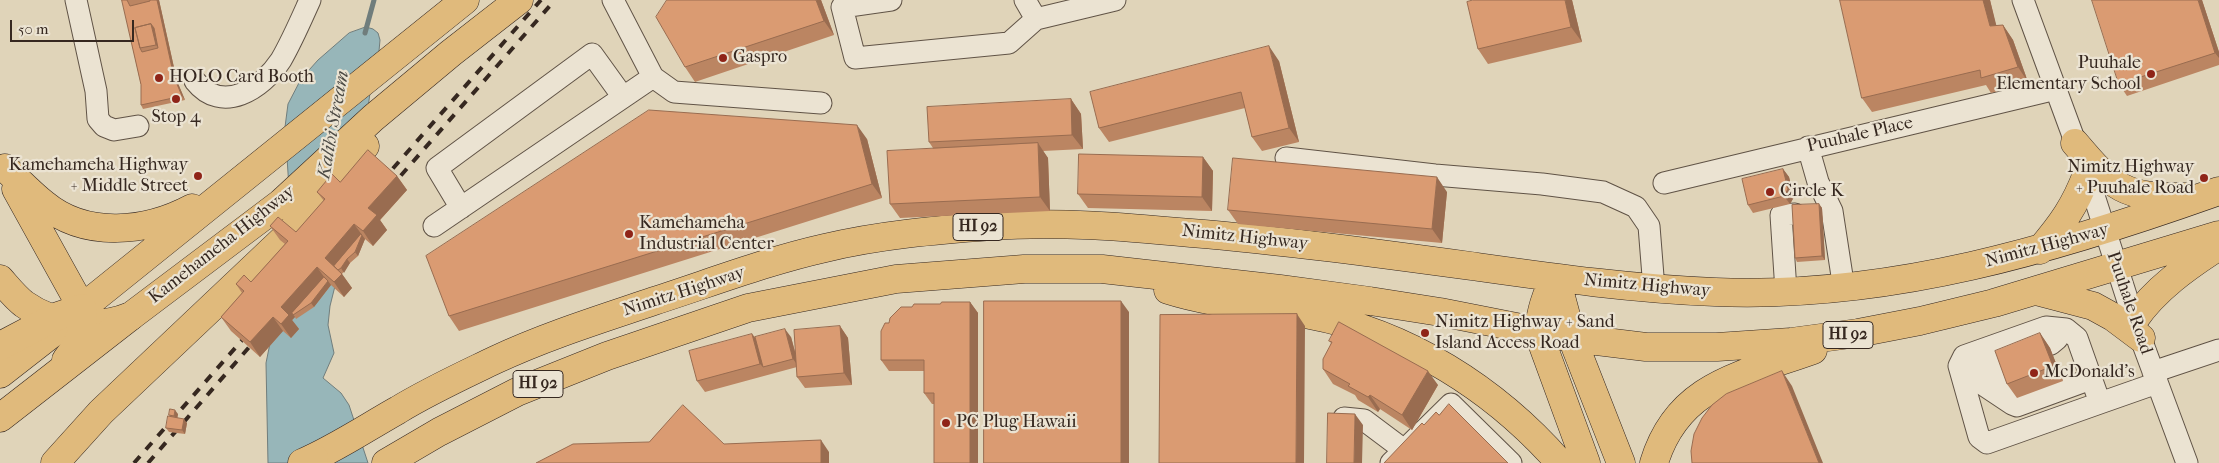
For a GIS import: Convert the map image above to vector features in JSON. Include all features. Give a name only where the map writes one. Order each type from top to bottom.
[{"type":"main road","points":[[0,374],[72,318],[226,190],[380,70],[465,0]]},
{"type":"main road","points":[[56,463],[101,412],[288,235],[380,120],[451,53],[519,0]]},
{"type":"main road","name":"Kamehameha Highway","points":[[58,371],[280,203],[380,120]]},
{"type":"main road","points":[[2075,143],[2107,178],[2123,188],[2152,198],[2210,194]]},
{"type":"main road","points":[[2,161],[51,209],[64,217],[106,228],[130,228],[176,216],[226,190]]},
{"type":"main road","points":[[0,418],[58,371],[73,351],[81,336],[2,161]]},
{"type":"main road","points":[[2040,250],[2060,226],[2076,202],[2087,174]]},
{"type":"main road","name":"Nimitz Highway","points":[[307,461],[424,394],[502,357],[585,324],[822,248],[898,235],[997,225],[1110,225],[1291,242],[1556,278],[1654,289],[1720,293],[1786,291],[1844,289],[1936,275],[2040,250],[2210,194]]},
{"type":"main road","name":"Nimitz Highway","points":[[386,463],[439,432],[517,392],[589,364],[748,308],[896,279],[1024,269],[1102,269],[1280,289],[1440,312],[1572,338],[1646,346],[1717,347],[1791,342],[1858,333],[1938,316],[2035,291],[2219,235]]},
{"type":"main road","points":[[2035,291],[2092,306],[2138,329],[2142,308],[2163,287],[2219,246]]},
{"type":"main road","points":[[1102,269],[1198,299],[1309,315],[1350,324],[1388,339],[1425,355],[1468,380],[1527,428],[1560,463]]},
{"type":"main road","points":[[1556,278],[1550,287],[1541,311],[1538,332],[1586,463]]},
{"type":"main road","points":[[1556,278],[1572,338],[1621,463]]},
{"type":"main road","points":[[0,279],[26,304],[72,318],[102,324],[131,316]]},
{"type":"main road","points":[[0,346],[72,318]]},
{"type":"main road","points":[[1654,463],[1672,424],[1694,399],[1714,386],[1858,333]]},
{"type":"street","points":[[76,0],[96,91],[98,119],[104,126],[114,130],[138,126]]},
{"type":"street","points":[[195,82],[205,92],[221,98],[236,96],[251,88],[274,68],[280,60],[310,0]]},
{"type":"street","points":[[613,0],[653,77],[674,92],[821,103]]},
{"type":"street","points":[[891,0],[842,7],[855,58],[1009,43],[1036,19],[1115,0]]},
{"type":"street","points":[[1025,0],[1036,19]]},
{"type":"street","name":"Puuhale Road","points":[[2023,0],[2087,174],[2116,266],[2187,463]]},
{"type":"street","points":[[461,208],[437,168],[592,54],[623,97]]},
{"type":"street","points":[[434,226],[653,77]]},
{"type":"street","name":"Puuhale Place","points":[[1664,183],[2056,88]]},
{"type":"street","points":[[1808,147],[1844,289]]},
{"type":"street","points":[[1286,158],[1603,192],[1636,207],[1648,226],[1654,289]]},
{"type":"street","points":[[1786,291],[1790,238]]},
{"type":"street","points":[[2100,403],[2091,379],[2067,339],[2066,329],[2046,327],[1964,356],[1958,366],[1979,437],[1987,443],[2100,403],[2219,350]]},
{"type":"street","points":[[2067,339],[2002,363],[1999,370],[2012,404],[2017,406],[2091,379]]},
{"type":"street","points":[[1344,418],[1364,420],[1397,457],[1451,404],[1511,463]]},
{"type":"water","points":[[366,27],[378,33],[380,40],[379,51],[370,93],[354,210],[330,306],[328,325],[334,353],[323,378],[341,393],[349,405],[368,463],[268,463],[266,363],[280,294],[289,188],[285,127],[288,104],[301,79],[318,60],[349,33]]},
{"type":"building","points":[[122,0],[127,0],[130,6],[150,0],[157,0],[174,77],[182,96],[141,105],[141,85]],"holes":[[[151,24],[154,28],[158,48],[142,52],[135,28]]]},
{"type":"building","name":"Gaspro","points":[[667,0],[816,0],[824,21],[685,67],[656,17]]},
{"type":"building","points":[[1473,0],[1565,0],[1571,27],[1478,49],[1467,2]]},
{"type":"building","points":[[1840,0],[1983,0],[1990,26],[2003,25],[2018,67],[1981,78],[1980,70],[1862,98]]},
{"type":"building","points":[[2092,0],[2198,0],[2215,53],[2119,84]]},
{"type":"building","points":[[151,24],[156,45],[140,48],[135,28]]},
{"type":"building","points":[[1269,46],[1289,128],[1252,137],[1241,92],[1099,128],[1090,92]]},
{"type":"building","points":[[1071,99],[1072,135],[929,142],[927,107]]},
{"type":"building","name":"Kamehameha Industrial Center","points":[[649,110],[857,125],[872,184],[449,316],[426,256]]},
{"type":"building","points":[[1038,143],[1040,197],[890,204],[887,151]]},
{"type":"building","points":[[368,150],[397,176],[368,208],[377,215],[363,231],[354,224],[325,258],[342,274],[334,282],[317,267],[281,307],[289,315],[281,324],[273,317],[250,342],[221,317],[244,291],[236,284],[244,275],[251,282],[288,241],[270,226],[278,217],[296,232],[325,199],[317,192],[332,174],[340,182]]},
{"type":"building","points":[[1079,154],[1203,157],[1202,197],[1078,194]]},
{"type":"building","points":[[1233,158],[1437,177],[1432,229],[1228,210]]},
{"type":"building","points":[[1783,169],[1788,189],[1784,196],[1748,205],[1742,179]]},
{"type":"building","points":[[1819,204],[1822,256],[1795,258],[1792,205]]},
{"type":"building","points":[[361,234],[355,252],[338,270],[334,266]]},
{"type":"building","points":[[324,277],[328,281],[311,303],[293,315],[292,313]]},
{"type":"building","points":[[984,301],[1121,301],[1121,463],[984,463]]},
{"type":"building","points":[[942,302],[970,302],[970,463],[934,463],[934,393],[924,393],[924,360],[881,360],[881,331],[885,323],[889,323],[890,318],[901,307],[912,307],[914,304],[940,304]]},
{"type":"building","points":[[1297,314],[1296,463],[1159,463],[1160,315]]},
{"type":"building","points":[[1339,322],[1428,371],[1402,415],[1370,395],[1368,397],[1348,386],[1350,384],[1323,369],[1323,359],[1332,342],[1329,341]]},
{"type":"building","points":[[840,326],[844,373],[797,377],[794,330]]},
{"type":"building","points":[[785,329],[793,359],[763,367],[755,337]]},
{"type":"building","points":[[2040,333],[2053,366],[2007,384],[1995,351]]},
{"type":"building","points":[[752,334],[760,364],[697,381],[689,351]]},
{"type":"building","points":[[1782,371],[1819,463],[1692,463],[1691,451],[1694,434],[1702,418],[1712,405],[1726,394]]},
{"type":"building","points":[[1449,404],[1508,463],[1384,463],[1422,423],[1424,425],[1436,412],[1439,415]]},
{"type":"building","points":[[683,405],[724,444],[821,440],[821,463],[536,463],[573,444],[649,442]]},
{"type":"building","points":[[170,409],[175,410],[174,416],[169,415]]},
{"type":"building","points":[[1328,413],[1355,414],[1354,463],[1327,463]]},
{"type":"building","points":[[168,416],[184,419],[182,430],[166,428]]},
{"type":"waterway","name":"Kalihi Stream","points":[[365,33],[374,0]]},
{"type":"railway","points":[[381,182],[541,0]]},
{"type":"railway","points":[[389,189],[555,0]]},
{"type":"railway","points":[[134,463],[251,330]]},
{"type":"railway","points":[[148,463],[258,337]]},
{"type":"place","name":"Gaspro","points":[[723,58]]},
{"type":"place","name":"Puuhale Elementary School","points":[[2151,74]]},
{"type":"place","name":"HOLO Card Booth","points":[[159,78]]},
{"type":"place","name":"Stop 4","points":[[176,99]]},
{"type":"place","name":"Kamehameha Highway + Middle Street","points":[[198,176]]},
{"type":"place","name":"Nimitz Highway + Puuhale Road","points":[[2204,178]]},
{"type":"place","name":"Circle K","points":[[1770,192]]},
{"type":"place","name":"Kamehameha Industrial Center","points":[[629,234]]},
{"type":"place","name":"Nimitz Highway + Sand Island Access Road","points":[[1425,333]]},
{"type":"place","name":"McDonald's","points":[[2034,373]]},
{"type":"place","name":"PC Plug Hawaii","points":[[946,423]]}]
